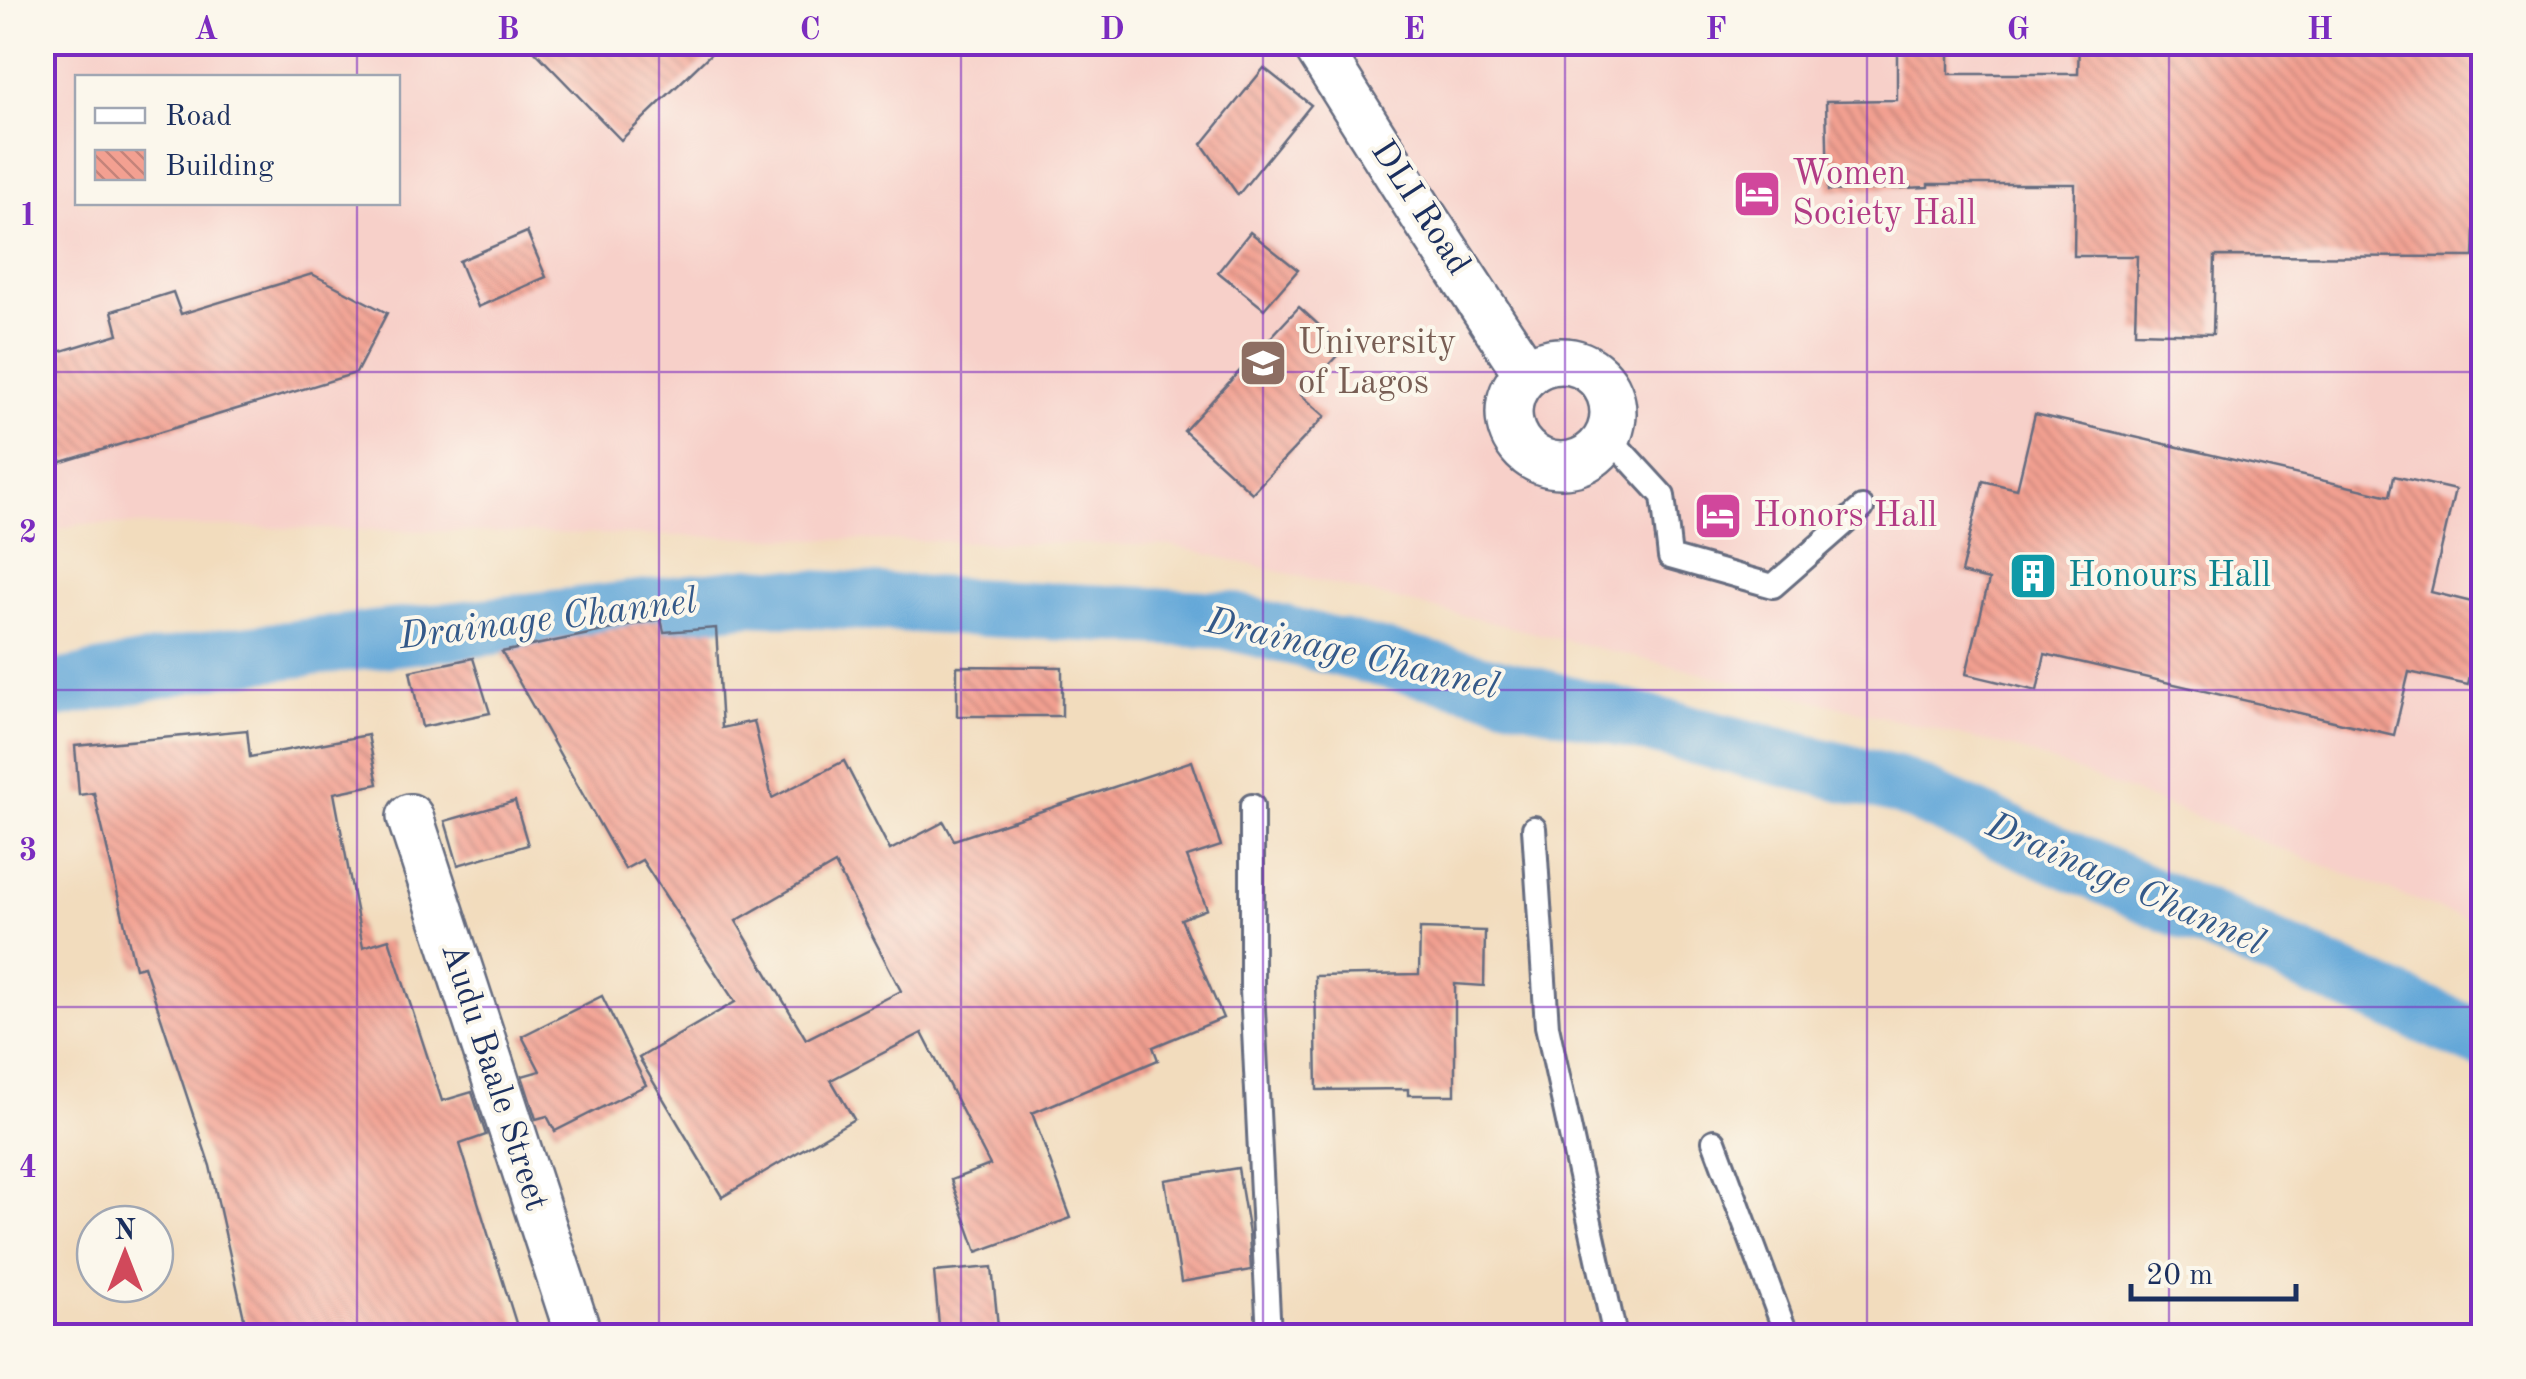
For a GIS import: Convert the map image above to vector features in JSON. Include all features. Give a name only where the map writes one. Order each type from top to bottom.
[{"type":"street","name":"DLI Road","points":[[1314,42],[1527,374]]},
{"type":"street","points":[[1559,361],[1593,372],[1605,385],[1611,401],[1613,419],[1608,436],[1596,451],[1564,465],[1532,456],[1520,446],[1508,417],[1516,386],[1542,364],[1559,361]]},
{"type":"street","name":"Audu Baale Street","points":[[410,816],[579,1336]]},
{"type":"lane","points":[[1608,436],[1663,496],[1670,556],[1773,586],[1862,508]]},
{"type":"lane","points":[[1252,806],[1252,989],[1269,1336]]},
{"type":"lane","points":[[1534,828],[1547,1026],[1615,1336]]},
{"type":"lane","points":[[1714,1141],[1788,1336]]},
{"type":"shaded area","name":"University of Lagos","points":[[43,43],[2483,43],[2483,926],[2021,750],[1173,546],[80,524],[43,534]]},
{"type":"building","points":[[526,42],[723,42],[621,140]]},
{"type":"building","points":[[1897,42],[1949,42],[1949,74],[2078,74],[2079,42],[2482,42],[2474,257],[2215,256],[2213,334],[2135,332],[2137,256],[2074,256],[2075,184],[1928,184],[1828,191],[1826,101],[1897,100]]},
{"type":"building","points":[[1264,68],[1311,105],[1238,195],[1202,144]]},
{"type":"building","points":[[527,232],[546,277],[478,307],[459,261]]},
{"type":"building","points":[[1250,232],[1298,270],[1264,309],[1218,272]]},
{"type":"building","points":[[312,274],[387,313],[356,373],[42,468],[42,357],[118,334],[112,311],[173,292],[181,314]]},
{"type":"building","points":[[1299,307],[1344,348],[1301,395],[1325,416],[1252,493],[1184,431]]},
{"type":"building","name":"Honours Hall","points":[[2035,414],[2390,496],[2394,476],[2455,490],[2431,592],[2484,605],[2468,685],[2409,672],[2394,735],[2045,654],[2037,691],[1966,674],[1989,580],[1961,573],[1983,481],[2017,489]]},
{"type":"building","points":[[661,619],[664,632],[716,628],[722,728],[754,721],[772,798],[844,761],[890,850],[944,822],[954,840],[1192,761],[1221,846],[1187,857],[1207,909],[1181,919],[1223,1018],[1153,1047],[1158,1060],[1032,1113],[1071,1218],[977,1252],[951,1180],[990,1165],[922,1033],[831,1080],[854,1119],[722,1197],[639,1058],[735,1002],[642,860],[625,869],[502,652]],"holes":[[[835,864],[901,991],[806,1039],[736,921]]]},
{"type":"building","points":[[473,658],[490,713],[422,727],[410,671]]},
{"type":"building","points":[[957,666],[1062,667],[1062,716],[957,716]]},
{"type":"building","points":[[247,730],[250,757],[368,735],[378,784],[334,793],[363,947],[389,939],[442,1101],[472,1092],[486,1135],[460,1144],[520,1336],[248,1336],[210,1166],[144,966],[135,968],[94,793],[79,795],[75,746]]},
{"type":"building","points":[[515,801],[528,845],[458,865],[445,821]]},
{"type":"building","points":[[1420,929],[1485,931],[1484,986],[1455,984],[1455,1095],[1408,1095],[1408,1089],[1317,1090],[1315,976],[1419,974]]},
{"type":"building","points":[[602,996],[646,1085],[555,1131],[547,1116],[536,1119],[522,1076],[540,1071],[522,1036]]},
{"type":"building","points":[[1238,1168],[1251,1270],[1181,1282],[1165,1180]]},
{"type":"building","points":[[992,1267],[999,1336],[940,1336],[934,1272]]},
{"type":"waterway","name":"Drainage Channel","points":[[42,692],[217,658],[751,596],[1226,620],[1899,786],[2484,1041]]},
{"type":"place","name":"Women Society Hall","points":[[1757,194]]},
{"type":"place","name":"University of Lagos","points":[[1263,363]]},
{"type":"place","name":"Honors Hall","points":[[1718,516]]},
{"type":"place","name":"Honours Hall","points":[[2033,576]]}]
